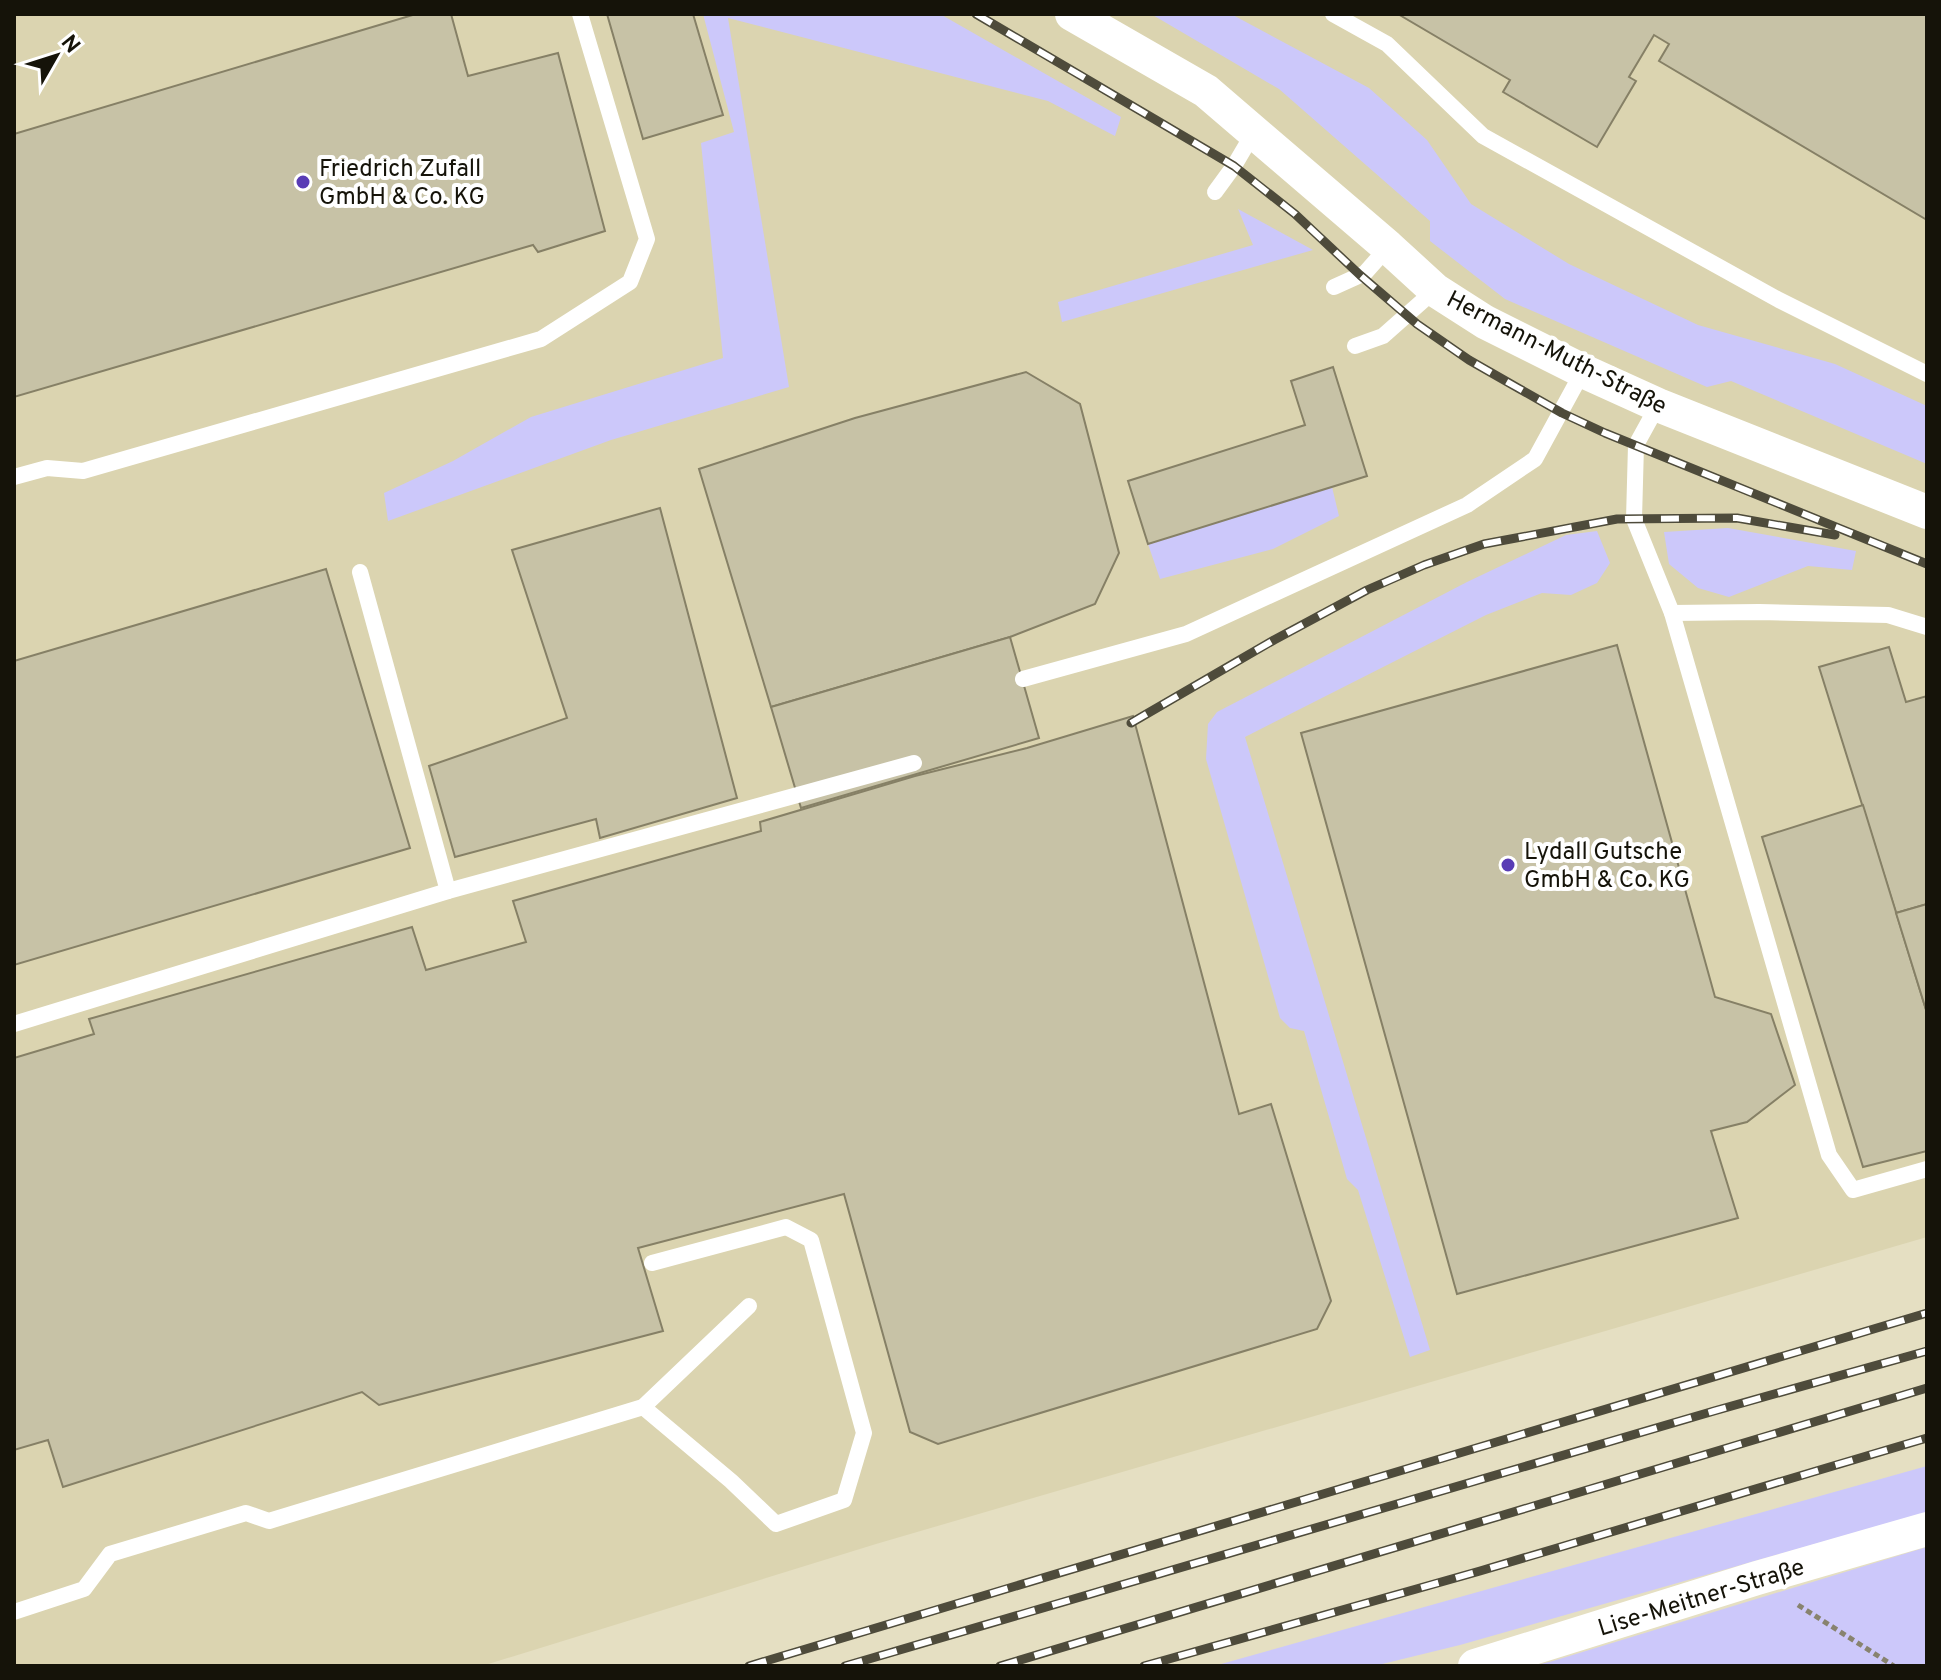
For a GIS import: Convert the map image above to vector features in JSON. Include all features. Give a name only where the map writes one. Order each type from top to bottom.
[{"type":"street","name":"Hermann-Muth-Straße","points":[[1072,14],[1206,91],[1435,290],[1485,322],[1658,405],[1927,512]]},
{"type":"street","name":"Lise-Meitner-Straße","points":[[1492,1664],[1757,1578],[1927,1529]]},
{"type":"lane","points":[[14,477],[47,468],[83,471],[541,339],[630,282],[647,239],[580,14]]},
{"type":"lane","points":[[1333,14],[1387,44],[1483,136],[1779,300],[1927,374]]},
{"type":"lane","points":[[1215,192],[1254,132]]},
{"type":"lane","points":[[1334,287],[1365,273],[1388,247]]},
{"type":"lane","points":[[1355,346],[1383,336],[1435,290]]},
{"type":"lane","points":[[1023,679],[1186,634],[1467,505],[1535,459],[1583,371]]},
{"type":"lane","points":[[1658,405],[1636,445],[1634,519],[1672,613],[1829,1155],[1853,1190],[1927,1169]]},
{"type":"lane","points":[[360,572],[448,891]]},
{"type":"lane","points":[[1672,613],[1888,615],[1927,627]]},
{"type":"lane","points":[[14,1024],[448,891],[914,763]]},
{"type":"lane","points":[[643,1407],[731,1481],[776,1524],[844,1500],[864,1433],[811,1240],[786,1227],[652,1263]]},
{"type":"lane","points":[[14,1612],[84,1589],[110,1554],[246,1513],[269,1521],[643,1407],[749,1306]]},
{"type":"path","points":[[1757,1578],[1894,1666]]},
{"type":"shaded area","points":[[14,14],[1927,14],[1927,1237],[876,1544],[482,1666],[14,1666]]},
{"type":"shaded area","points":[[703,14],[940,14],[1121,117],[1115,136],[1048,101],[728,18],[789,387],[611,440],[388,521],[384,493],[453,461],[531,417],[723,358],[701,143],[734,132]]},
{"type":"shaded area","points":[[1151,14],[1231,14],[1369,88],[1427,140],[1471,204],[1569,264],[1698,325],[1835,364],[1927,406],[1927,464],[1731,381],[1707,387],[1505,299],[1430,241],[1430,221],[1279,89]]},
{"type":"shaded area","points":[[1238,209],[1313,250],[1062,322],[1058,302],[1253,245]]},
{"type":"shaded area","points":[[1332,487],[1339,516],[1273,549],[1160,579],[1148,544]]},
{"type":"shaded area","points":[[1728,528],[1856,551],[1852,570],[1808,566],[1729,597],[1698,588],[1669,564],[1664,532]]},
{"type":"shaded area","points":[[1597,531],[1610,563],[1597,583],[1571,595],[1542,593],[1486,615],[1245,737],[1430,1350],[1410,1357],[1358,1190],[1347,1179],[1304,1031],[1290,1028],[1280,1018],[1206,759],[1208,724],[1217,712],[1467,582],[1566,535]]},
{"type":"shaded area","points":[[1927,1466],[1927,1512],[1460,1645],[1374,1666],[1214,1666]]},
{"type":"shaded area","points":[[1927,1547],[1927,1666],[1533,1666],[1553,1661]]},
{"type":"building","name":"Friedrich Zufall GmbH & Co. KG","points":[[416,14],[451,14],[468,76],[558,53],[605,231],[538,252],[533,245],[14,397],[14,134]]},
{"type":"building","points":[[607,14],[693,14],[723,115],[643,139]]},
{"type":"building","points":[[1398,14],[1927,14],[1927,220],[1659,61],[1669,44],[1654,35],[1629,77],[1636,81],[1597,147],[1503,92],[1510,80]]},
{"type":"building","points":[[1333,367],[1367,476],[1148,544],[1128,481],[1305,425],[1291,381]]},
{"type":"building","points":[[1026,372],[1080,404],[1119,553],[1095,604],[1010,637],[771,707],[699,469],[855,418]]},
{"type":"building","points":[[660,508],[737,798],[600,838],[596,819],[455,857],[429,766],[567,718],[512,550]]},
{"type":"building","points":[[326,569],[410,848],[14,965],[14,661]]},
{"type":"building","points":[[1010,637],[1039,738],[801,808],[771,707]]},
{"type":"building","name":"Lydall Gutsche GmbH & Co. KG","points":[[1617,645],[1715,997],[1771,1014],[1795,1085],[1747,1122],[1711,1131],[1738,1218],[1457,1294],[1301,733]]},
{"type":"building","points":[[1889,647],[1906,702],[1927,696],[1927,904],[1896,913],[1819,667]]},
{"type":"building","points":[[1133,716],[1239,1114],[1271,1104],[1331,1301],[1317,1329],[938,1444],[910,1432],[844,1194],[638,1248],[663,1331],[379,1405],[362,1392],[63,1487],[48,1440],[14,1450],[14,1058],[94,1034],[89,1019],[412,927],[426,970],[526,942],[513,901],[761,831],[760,822]]},
{"type":"building","name":"Lydall Gutsche GmbH & Co. KG","points":[[1863,805],[1927,1013],[1927,1151],[1863,1167],[1762,837]]},
{"type":"building","points":[[1927,904],[1927,1013],[1896,913]]},
{"type":"railway","points":[[976,14],[1234,166],[1295,214],[1417,324],[1469,360],[1562,413],[1605,433],[1927,564]]},
{"type":"railway","points":[[1131,723],[1367,590],[1424,565],[1484,544],[1617,519],[1737,518],[1835,535]]},
{"type":"railway","points":[[749,1666],[1927,1313]]},
{"type":"railway","points":[[845,1666],[1927,1351]]},
{"type":"railway","points":[[1000,1666],[1927,1388]]},
{"type":"railway","points":[[1144,1666],[1480,1571],[1927,1438]]},
{"type":"place","name":"Friedrich Zufall GmbH & Co. KG","points":[[303,182]]},
{"type":"place","name":"Lydall Gutsche GmbH & Co. KG","points":[[1508,865]]}]
